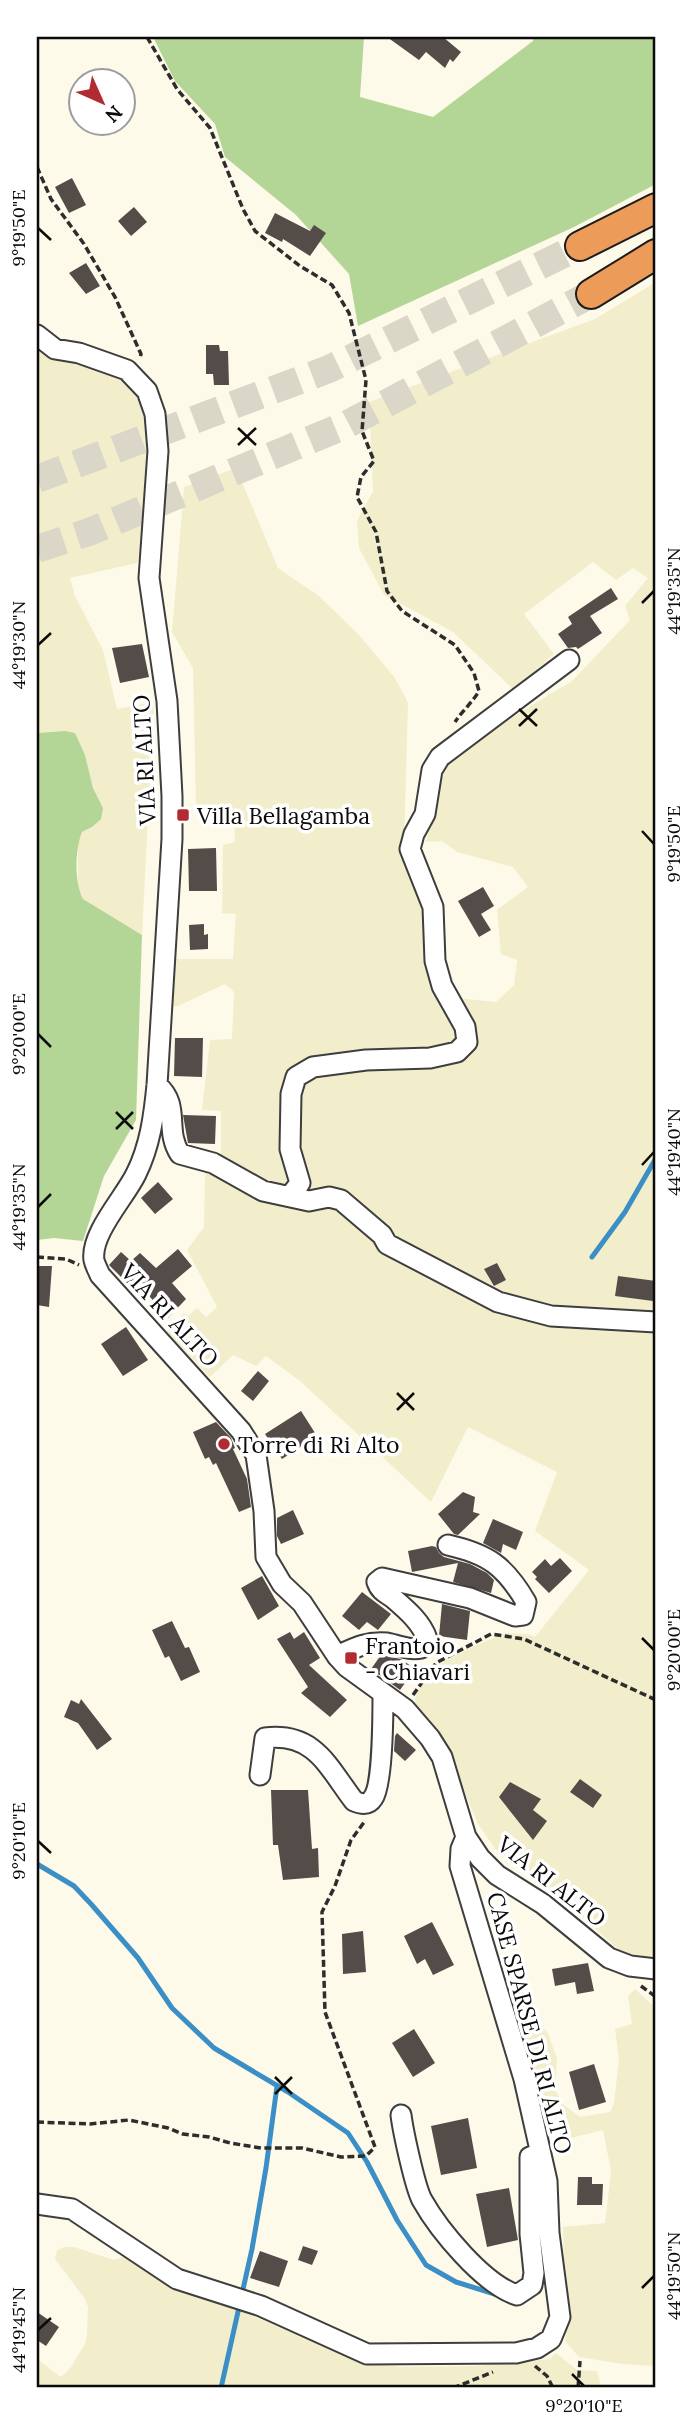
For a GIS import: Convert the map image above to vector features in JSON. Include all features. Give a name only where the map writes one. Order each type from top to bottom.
[{"type":"highway","points":[[580,246],[656,208]]},
{"type":"highway","points":[[590,294],[656,254]]},
{"type":"street","name":"VIA RI ALTO","points":[[37,335],[55,349],[79,353],[127,370],[147,391],[155,414],[158,451],[149,578],[167,701],[172,839],[157,1085],[153,1119],[136,1174],[94,1247],[94,1261],[100,1275],[241,1431],[256,1455],[264,1511],[266,1557],[282,1584],[302,1603],[337,1656],[347,1667],[405,1709],[430,1738],[443,1757],[466,1837],[480,1858],[497,1875],[543,1905],[609,1958],[631,1966],[656,1969]]},
{"type":"street","points":[[290,1196],[300,1184],[290,1149],[291,1094],[296,1077],[313,1068],[366,1060],[430,1058],[457,1052],[467,1042],[465,1027],[442,986],[435,961],[433,906],[410,849],[414,834],[425,814],[432,770],[440,757],[569,660]]},
{"type":"street","points":[[157,1085],[166,1093],[171,1103],[172,1143],[180,1154],[213,1163],[263,1191],[309,1201],[328,1197],[341,1200],[382,1236],[387,1244],[498,1302],[551,1316],[656,1322]]},
{"type":"street","points":[[337,1656],[362,1643],[386,1643],[414,1650],[421,1648],[427,1639],[424,1628],[379,1588],[377,1582],[382,1578],[470,1598],[515,1616],[523,1615],[526,1602],[505,1571],[471,1550],[448,1545]]},
{"type":"street","points":[[260,1775],[265,1738],[294,1739],[309,1746],[327,1762],[354,1801],[364,1804],[370,1801],[375,1796],[377,1783],[383,1727],[383,1693]]},
{"type":"street","name":"CASE SPARSE DI RI ALTO","points":[[37,2204],[72,2209],[177,2279],[261,2306],[367,2354],[516,2353],[537,2348],[551,2339],[560,2317],[549,2234],[547,2181],[524,2079],[460,1866],[461,1849],[466,1837]]},
{"type":"street","points":[[401,2115],[421,2199],[480,2272],[508,2292],[517,2295],[532,2285],[534,2273],[530,2234],[530,2157],[541,2152]]},
{"type":"path","points":[[147,37],[177,89],[210,128],[243,209],[255,230],[300,266],[332,285],[349,313],[366,380],[362,431],[374,461],[361,477],[357,497],[376,532],[387,591],[402,611],[455,645],[474,673],[479,691],[451,729],[440,757]]},
{"type":"path","points":[[37,167],[51,199],[84,244],[115,297],[141,354],[136,379]]},
{"type":"path","points":[[37,1257],[66,1259],[100,1275]]},
{"type":"path","points":[[405,1709],[418,1685],[436,1663],[491,1634],[524,1639],[656,1700]]},
{"type":"path","points":[[37,2123],[90,2124],[129,2120],[183,2134],[261,2148],[302,2148],[341,2157],[366,2157],[375,2147],[325,2012],[322,1912],[335,1886],[351,1840],[370,1815]]},
{"type":"path","points":[[578,2388],[580,2361]]},
{"type":"path","points":[[527,2366],[535,2366],[547,2376],[553,2388]]},
{"type":"path","points":[[453,2388],[496,2371]]},
{"type":"shaded area","points":[[656,282],[656,1961],[623,1954],[574,1909],[496,1850],[478,1824],[442,1738],[414,1709],[416,1693],[438,1665],[505,1633],[535,1637],[589,1570],[535,1531],[557,1472],[468,1427],[431,1502],[300,1381],[266,1356],[256,1366],[233,1355],[210,1377],[167,1332],[184,1313],[188,1316],[197,1308],[206,1317],[217,1307],[187,1250],[204,1227],[205,1172],[221,1159],[221,1111],[202,1110],[210,1040],[232,1039],[234,992],[225,984],[178,1006],[172,1006],[173,959],[233,959],[236,914],[222,913],[223,845],[235,842],[233,807],[196,805],[193,668],[172,632],[184,487],[236,468],[278,568],[319,596],[359,635],[395,678],[408,703],[404,845],[430,911],[429,948],[435,996],[496,1002],[514,985],[517,960],[501,954],[497,910],[528,887],[513,867],[457,852],[442,841],[426,842],[441,777],[455,752],[572,681],[630,620],[625,606],[648,578],[633,568],[616,580],[593,562],[524,614],[554,654],[514,690],[453,632],[384,595],[359,548],[357,521],[373,491],[369,402],[595,319]]},
{"type":"shaded area","points":[[37,346],[125,378],[138,396],[147,420],[152,460],[142,548],[137,563],[70,578],[75,596],[103,650],[117,709],[154,702],[142,935],[83,899],[78,889],[78,842],[82,832],[92,827],[103,808],[93,788],[85,755],[65,731],[37,733]]},
{"type":"shaded area","points":[[635,1989],[656,2008],[656,2366],[579,2357],[565,2341],[569,2302],[564,2272],[563,2227],[605,2223],[611,2171],[603,2130],[567,2139],[540,2093],[508,1992],[548,2033],[557,2059],[555,2090],[564,2105],[580,2117],[610,2112],[614,2104],[619,2058],[615,2029],[632,2024],[628,1996]]},
{"type":"shaded area","points":[[74,2247],[114,2260],[126,2256],[216,2300],[358,2362],[401,2367],[476,2366],[550,2359],[556,2353],[577,2370],[597,2371],[599,2388],[37,2388],[37,2359],[61,2377],[71,2367],[85,2344],[87,2335],[88,2307],[85,2299],[55,2259],[57,2250]]},
{"type":"green space","points":[[153,37],[364,37],[360,97],[433,117],[533,41],[533,37],[656,37],[656,184],[574,227],[358,326],[349,274],[296,215],[225,157],[215,124],[175,81]]},
{"type":"green space","points":[[37,733],[75,733],[85,755],[93,788],[103,808],[101,819],[82,832],[80,839],[76,866],[80,892],[83,899],[142,935],[136,1120],[104,1176],[83,1241],[54,1238],[37,1240]]},
{"type":"building","points":[[387,37],[443,37],[461,52],[453,62],[450,59],[445,68],[426,52],[419,60]]},
{"type":"building","points":[[72,178],[86,205],[69,213],[55,187]]},
{"type":"building","points":[[134,207],[147,222],[131,236],[118,221]]},
{"type":"building","points":[[275,213],[310,231],[314,225],[326,233],[310,256],[283,239],[282,242],[265,233]]},
{"type":"building","points":[[86,263],[100,286],[86,294],[69,273]]},
{"type":"building","points":[[206,345],[219,345],[220,351],[228,351],[229,385],[214,385],[213,374],[206,374]]},
{"type":"building","points":[[611,588],[618,599],[590,616],[602,633],[578,649],[568,648],[558,634],[572,624],[568,617]]},
{"type":"building","points":[[142,644],[149,677],[120,683],[112,648]]},
{"type":"building","points":[[216,848],[217,891],[189,891],[188,849]]},
{"type":"building","points":[[483,887],[494,906],[481,914],[491,930],[479,937],[458,901]]},
{"type":"building","points":[[204,924],[204,935],[208,934],[208,949],[190,950],[189,925]]},
{"type":"building","points":[[175,1038],[203,1038],[202,1077],[174,1076]]},
{"type":"building","points":[[183,1115],[216,1116],[215,1144],[188,1143]]},
{"type":"building","points":[[158,1182],[173,1199],[155,1214],[141,1198]]},
{"type":"building","points":[[178,1249],[192,1266],[172,1283],[186,1299],[168,1318],[139,1284],[134,1290],[109,1265],[121,1252],[131,1261],[140,1253],[156,1268]]},
{"type":"building","points":[[497,1263],[506,1280],[494,1286],[484,1269]]},
{"type":"building","points":[[37,1266],[52,1266],[49,1307],[37,1305]]},
{"type":"building","points":[[618,1276],[656,1281],[653,1301],[615,1296]]},
{"type":"building","points":[[126,1327],[148,1360],[123,1376],[101,1344]]},
{"type":"building","points":[[258,1371],[269,1381],[253,1401],[241,1391]]},
{"type":"building","points":[[301,1411],[317,1436],[282,1459],[265,1434]]},
{"type":"building","points":[[216,1422],[231,1438],[235,1448],[233,1449],[247,1479],[251,1507],[239,1512],[216,1463],[213,1465],[209,1457],[205,1459],[193,1432]]},
{"type":"building","points":[[463,1492],[475,1497],[473,1512],[480,1514],[458,1535],[454,1534],[438,1514]]},
{"type":"building","points":[[293,1510],[304,1534],[281,1544],[277,1536],[277,1518]]},
{"type":"building","points":[[493,1519],[523,1532],[516,1550],[503,1544],[501,1553],[483,1543]]},
{"type":"building","points":[[432,1546],[444,1557],[470,1564],[487,1573],[494,1580],[491,1593],[453,1582],[458,1563],[412,1572],[408,1551]]},
{"type":"building","points":[[560,1558],[572,1571],[549,1593],[532,1572],[545,1559],[551,1566]]},
{"type":"building","points":[[262,1576],[279,1606],[258,1620],[241,1588]]},
{"type":"building","points":[[362,1592],[391,1614],[378,1630],[367,1622],[359,1630],[342,1616]]},
{"type":"building","points":[[442,1604],[470,1611],[467,1640],[439,1636]]},
{"type":"building","points":[[172,1621],[185,1648],[189,1647],[200,1672],[181,1681],[169,1656],[165,1658],[152,1630]]},
{"type":"building","points":[[290,1632],[294,1639],[304,1632],[320,1658],[309,1665],[347,1700],[330,1717],[301,1693],[308,1687],[277,1639]]},
{"type":"building","points":[[381,1655],[401,1659],[415,1669],[400,1690],[371,1669]]},
{"type":"building","points":[[81,1699],[112,1739],[97,1750],[78,1723],[64,1717],[71,1700],[79,1704]]},
{"type":"building","points":[[397,1733],[416,1750],[405,1761],[394,1751]]},
{"type":"building","points":[[580,1779],[602,1795],[593,1808],[570,1792]]},
{"type":"building","points":[[510,1782],[541,1799],[533,1810],[547,1821],[533,1840],[499,1797]]},
{"type":"building","points":[[271,1790],[308,1790],[312,1849],[318,1848],[319,1877],[283,1880],[278,1845],[273,1845]]},
{"type":"building","points":[[432,1922],[454,1965],[433,1975],[425,1959],[417,1964],[404,1936]]},
{"type":"building","points":[[363,1931],[366,1972],[343,1974],[342,1934]]},
{"type":"building","points":[[588,1963],[594,1991],[577,1994],[575,1982],[555,1986],[552,1969]]},
{"type":"building","points":[[414,2029],[435,2063],[413,2077],[392,2043]]},
{"type":"building","points":[[594,2064],[606,2102],[579,2110],[569,2072]]},
{"type":"building","points":[[468,2118],[477,2168],[441,2175],[431,2126]]},
{"type":"building","points":[[578,2177],[592,2177],[592,2184],[603,2184],[602,2205],[577,2205]]},
{"type":"building","points":[[509,2188],[518,2240],[487,2247],[476,2194]]},
{"type":"building","points":[[303,2246],[318,2251],[312,2265],[298,2260]]},
{"type":"building","points":[[260,2251],[288,2261],[279,2287],[250,2278]]},
{"type":"building","points":[[37,2312],[59,2327],[46,2346],[37,2340]]},
{"type":"waterway","points":[[592,1257],[625,1212],[656,1158]]},
{"type":"waterway","points":[[37,1864],[74,1886],[138,1958],[172,2008],[214,2048],[288,2092],[348,2133],[426,2265],[456,2282],[498,2295]]},
{"type":"waterway","points":[[221,2388],[252,2249],[277,2086]]},
{"type":"tunnel","points":[[37,479],[329,369],[580,246]]},
{"type":"tunnel","points":[[37,549],[89,532],[346,425],[591,294]]},
{"type":"place","name":"Villa Bellagamba","points":[[183,815]]},
{"type":"place","name":"Torre di Ri Alto","points":[[224,1444]]},
{"type":"place","name":"Frantoio - Chiavari","points":[[351,1658]]}]
